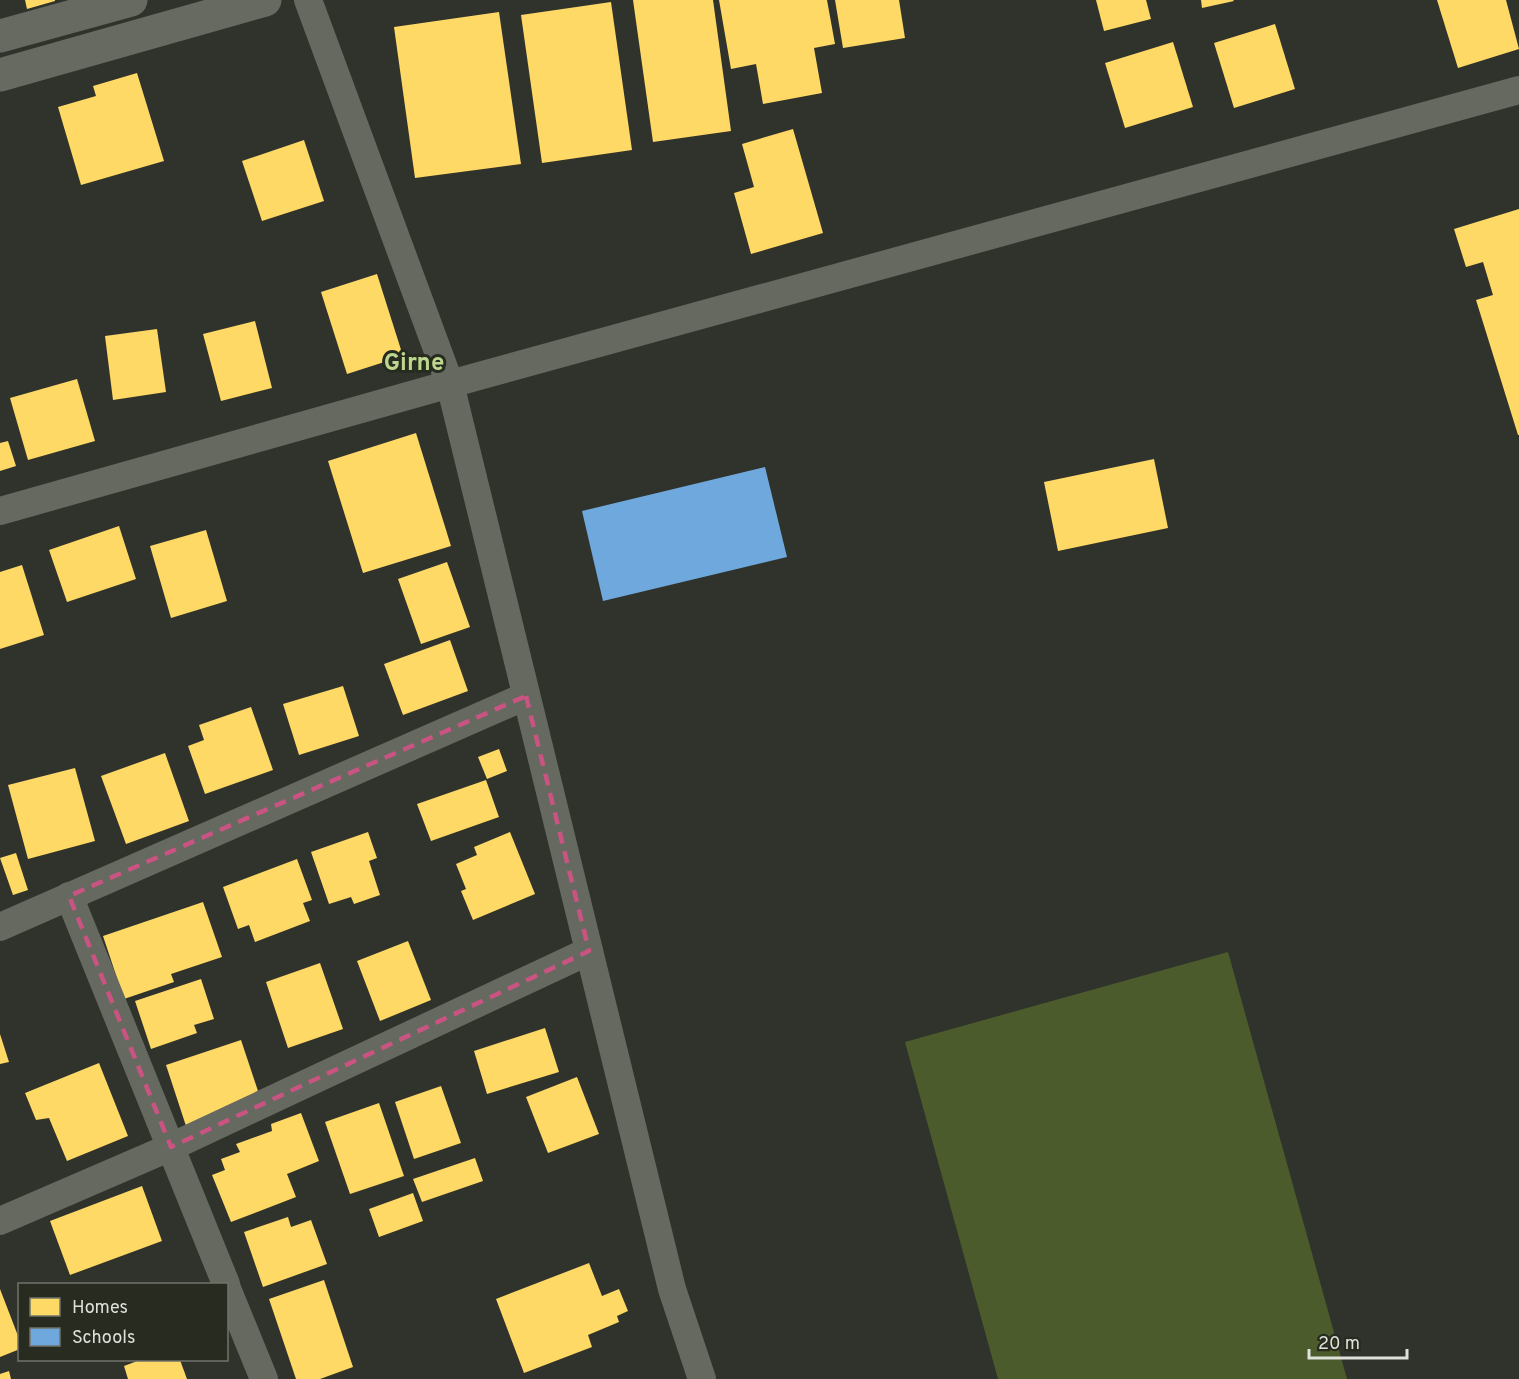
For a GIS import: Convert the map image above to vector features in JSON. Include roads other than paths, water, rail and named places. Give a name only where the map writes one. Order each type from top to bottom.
[{"type":"street","points":[[0,36],[132,0]]},
{"type":"street","points":[[0,75],[265,0]]},
{"type":"street","points":[[308,0],[450,384],[672,1289],[702,1379]]},
{"type":"street","points":[[0,511],[450,384],[1519,90]]},
{"type":"street","points":[[0,927],[526,696]]},
{"type":"street","points":[[69,896],[225,1283]]},
{"type":"street","points":[[0,1221],[171,1147],[589,951]]},
{"type":"street","points":[[228,1290],[264,1379]]},
{"type":"district","name":"Girne","points":[[414,362]]}]
